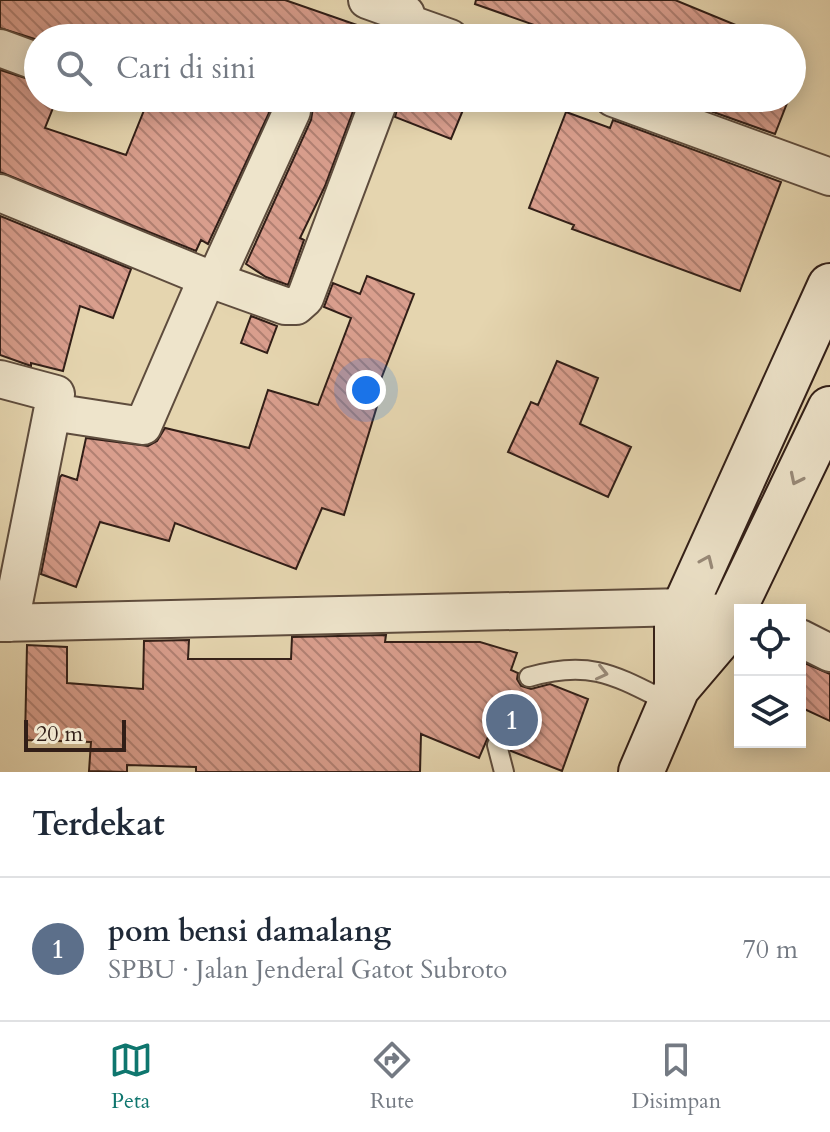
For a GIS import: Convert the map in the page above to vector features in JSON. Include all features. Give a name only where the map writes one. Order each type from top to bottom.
[{"type":"main road","points":[[674,696],[677,624],[830,286]]},
{"type":"main road","points":[[741,604],[830,409]]},
{"type":"main road","points":[[641,772],[674,696],[734,619]]},
{"type":"street","points":[[367,0],[404,12],[404,24]]},
{"type":"street","points":[[0,48],[24,57]]},
{"type":"street","points":[[52,412],[143,426],[292,112]]},
{"type":"street","points":[[0,193],[211,279],[285,306],[296,306],[305,298],[375,112]]},
{"type":"street","points":[[651,112],[830,177]]},
{"type":"street","points":[[0,379],[56,394],[5,623],[685,607],[734,618]]},
{"type":"street","points":[[806,641],[830,653]]},
{"type":"lane","points":[[529,677],[570,667],[609,673],[674,696]]},
{"type":"lane","points":[[497,745],[504,772]]},
{"type":"building","points":[[0,0],[285,0],[354,24],[24,24],[24,36],[0,28]]},
{"type":"building","points":[[476,0],[675,0],[733,24],[531,24],[475,4]]},
{"type":"building","points":[[0,70],[24,78],[24,112],[51,112],[45,128],[126,155],[143,112],[269,112],[208,244],[201,240],[196,251],[0,172]]},
{"type":"building","points":[[312,112],[353,112],[325,186],[300,238],[304,240],[288,285],[266,277],[246,264]]},
{"type":"building","points":[[396,112],[462,112],[451,139],[395,117]]},
{"type":"building","points":[[566,112],[610,128],[613,120],[781,182],[740,291],[572,229],[574,225],[529,208]]},
{"type":"building","points":[[713,112],[784,112],[775,134]]},
{"type":"building","points":[[0,216],[131,269],[113,318],[80,306],[63,371],[31,363],[31,366],[0,355]]},
{"type":"building","points":[[367,276],[414,294],[376,392],[381,393],[344,515],[322,508],[296,569],[175,523],[169,541],[100,522],[76,587],[41,574],[60,477],[77,480],[86,438],[148,446],[157,441],[165,428],[249,448],[268,390],[318,405],[351,318],[324,307],[333,283],[360,294]]},
{"type":"building","points":[[251,316],[277,326],[267,353],[241,343]]},
{"type":"building","points":[[557,361],[598,378],[580,424],[631,447],[608,497],[508,452],[531,402],[538,405]]},
{"type":"building","points":[[386,635],[385,642],[480,642],[517,653],[511,670],[518,673],[521,686],[531,689],[550,684],[588,699],[562,771],[511,751],[506,737],[499,733],[488,737],[479,758],[421,734],[420,772],[196,772],[196,767],[127,765],[127,772],[89,771],[91,742],[25,740],[27,645],[67,647],[67,683],[143,689],[144,641],[189,640],[188,659],[291,659],[292,637]]},
{"type":"building","points":[[806,664],[830,674],[830,721],[806,710]]},
{"type":"place","name":"pom bensi damalang","points":[[512,720]]}]
